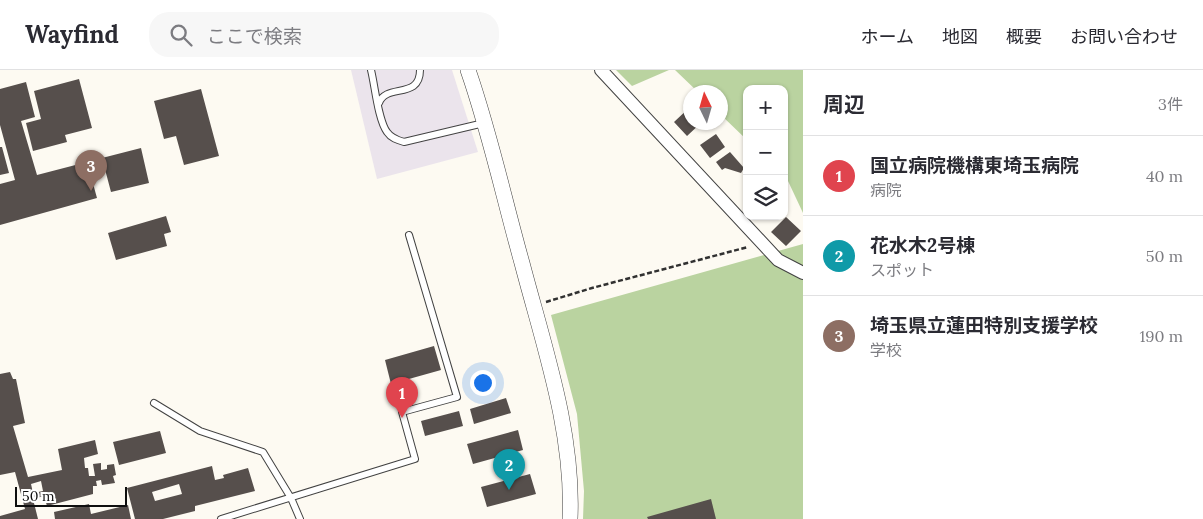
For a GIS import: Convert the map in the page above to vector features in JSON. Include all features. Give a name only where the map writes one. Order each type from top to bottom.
[{"type":"street","points":[[468,70],[484,123],[564,426],[572,516]]},
{"type":"street","points":[[601,70],[778,260],[802,270]]},
{"type":"lane","points":[[371,70],[382,124],[387,134],[395,140],[404,142],[484,123]]},
{"type":"lane","points":[[378,104],[381,97],[385,94],[414,86],[420,78],[420,70]]},
{"type":"lane","points":[[221,519],[237,517],[415,459],[402,412],[457,397],[409,234]]},
{"type":"lane","points":[[154,403],[200,431],[264,452],[291,498],[300,519]]},
{"type":"path","points":[[533,306],[592,288],[763,243]]},
{"type":"shaded area","points":[[351,70],[452,70],[478,152],[377,179]]},
{"type":"green space","points":[[616,70],[669,70],[632,86]]},
{"type":"green space","points":[[675,70],[803,70],[803,213],[788,181],[788,85],[743,85],[743,136],[728,122],[728,85],[691,85]]},
{"type":"green space","points":[[803,244],[803,519],[583,519],[584,491],[577,414],[551,315]]},
{"type":"building","points":[[79,79],[92,128],[65,135],[67,142],[33,151],[26,123],[41,119],[34,91]]},
{"type":"building","points":[[26,82],[35,117],[21,121],[37,175],[87,162],[97,198],[0,225],[0,184],[15,180],[0,125],[0,89]]},
{"type":"building","points":[[201,89],[219,156],[184,165],[176,136],[164,139],[154,101]]},
{"type":"building","points":[[683,114],[683,130],[693,130],[687,136],[674,122]]},
{"type":"building","points":[[716,134],[725,147],[710,158],[700,145]]},
{"type":"building","points":[[0,147],[2,147],[9,173],[0,175]]},
{"type":"building","points":[[141,148],[149,183],[111,192],[102,158]]},
{"type":"building","points":[[730,152],[743,167],[743,170],[741,173],[725,168],[722,170],[716,162]]},
{"type":"building","points":[[166,216],[171,232],[164,234],[167,246],[116,260],[108,233]]},
{"type":"building","points":[[788,219],[801,231],[786,246],[771,232],[783,220]]},
{"type":"building","points":[[434,346],[441,370],[391,384],[385,360]]},
{"type":"building","points":[[10,372],[13,379],[16,379],[25,423],[13,426],[28,477],[62,470],[58,449],[95,440],[98,454],[84,458],[85,468],[88,468],[89,476],[95,476],[93,464],[101,463],[101,470],[107,469],[107,465],[114,464],[116,475],[113,476],[115,483],[102,485],[101,480],[96,481],[97,486],[93,486],[93,494],[47,506],[44,496],[33,499],[38,519],[0,519],[0,516],[25,509],[15,472],[0,475],[0,374]],"holes":[[[41,481],[43,491],[33,493],[31,484]]]},
{"type":"building","points":[[506,398],[511,413],[474,424],[470,409]]},
{"type":"building","points":[[459,411],[463,426],[425,436],[421,421]]},
{"type":"building","points":[[518,430],[523,450],[473,464],[467,444]]},
{"type":"building","points":[[160,431],[166,453],[119,465],[113,442]]},
{"type":"building","points":[[212,466],[215,480],[224,478],[223,475],[248,468],[255,491],[195,506],[195,511],[163,519],[135,519],[127,488]],"holes":[[[179,484],[182,494],[155,501],[152,492]]]},
{"type":"building","points":[[530,474],[536,494],[487,507],[481,487]]},
{"type":"building","points":[[711,499],[716,519],[648,519],[647,517]]},
{"type":"building","points":[[89,504],[91,514],[128,505],[131,519],[55,519],[54,512]]},
{"type":"place","name":"埼玉県立蓮田特別支援学校","points":[[91,191]]},
{"type":"place","name":"国立病院機構東埼玉病院","points":[[402,418]]},
{"type":"place","name":"花水木2号棟","points":[[509,490]]}]
